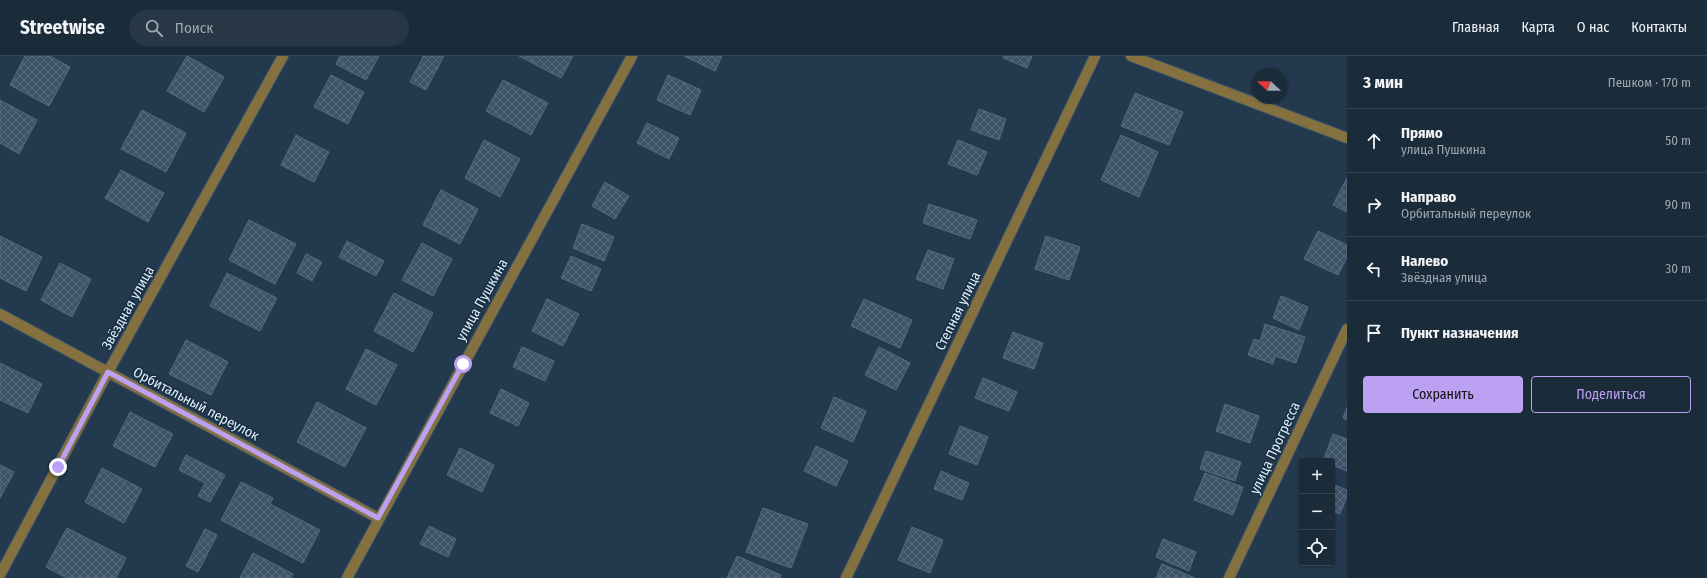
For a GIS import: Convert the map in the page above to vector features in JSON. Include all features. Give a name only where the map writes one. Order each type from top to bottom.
[{"type":"street","name":"Звёздная улица","points":[[0,575],[108,372],[283,56]]},
{"type":"street","name":"улица Пушкина","points":[[347,578],[378,518],[632,56]]},
{"type":"street","name":"Степная улица","points":[[846,578],[1096,56]]},
{"type":"street","points":[[1132,56],[1347,138]]},
{"type":"street","name":"Орбитальный переулок","points":[[0,314],[378,518]]},
{"type":"street","name":"улица Прогресса","points":[[1229,578],[1347,329]]},
{"type":"building","points":[[25,56],[50,56],[70,67],[49,106],[10,85]]},
{"type":"building","points":[[187,56],[224,77],[204,112],[167,91]]},
{"type":"building","points":[[340,56],[379,56],[366,80],[336,64]]},
{"type":"building","points":[[422,56],[444,56],[426,90],[410,82],[423,57]]},
{"type":"building","points":[[519,56],[573,56],[561,78]]},
{"type":"building","points":[[684,56],[722,56],[715,71]]},
{"type":"building","points":[[1004,56],[1032,56],[1027,68],[1003,58]]},
{"type":"building","points":[[331,75],[364,92],[348,124],[314,107]]},
{"type":"building","points":[[668,75],[701,90],[690,115],[657,100]]},
{"type":"building","points":[[503,80],[548,103],[531,135],[486,111]]},
{"type":"building","points":[[1135,93],[1183,112],[1169,145],[1121,126]]},
{"type":"building","points":[[0,100],[37,120],[19,154],[0,143]]},
{"type":"building","points":[[979,109],[1006,119],[999,140],[971,130]]},
{"type":"building","points":[[142,110],[186,133],[166,172],[121,149]]},
{"type":"building","points":[[647,123],[679,138],[669,159],[637,143]]},
{"type":"building","points":[[296,135],[329,152],[314,182],[281,165]]},
{"type":"building","points":[[1121,135],[1158,152],[1139,197],[1101,180]]},
{"type":"building","points":[[484,140],[520,159],[500,197],[465,178]]},
{"type":"building","points":[[958,140],[987,152],[977,175],[948,164]]},
{"type":"building","points":[[121,170],[164,193],[148,222],[105,198]]},
{"type":"building","points":[[1347,178],[1347,212],[1333,205]]},
{"type":"building","points":[[605,182],[629,196],[615,219],[592,206]]},
{"type":"building","points":[[441,190],[478,209],[460,244],[423,225]]},
{"type":"building","points":[[929,204],[977,220],[970,239],[923,223]]},
{"type":"building","points":[[249,220],[296,244],[275,284],[229,260]]},
{"type":"building","points":[[582,224],[614,237],[604,261],[573,248]]},
{"type":"building","points":[[1318,231],[1347,245],[1347,257],[1338,275],[1304,259]]},
{"type":"building","points":[[0,236],[42,257],[26,291],[0,278]]},
{"type":"building","points":[[1046,236],[1080,247],[1069,280],[1035,269]]},
{"type":"building","points":[[347,241],[384,261],[376,276],[339,257]]},
{"type":"building","points":[[422,243],[452,259],[433,296],[402,280]]},
{"type":"building","points":[[928,250],[954,259],[943,289],[916,279]]},
{"type":"building","points":[[306,254],[322,262],[312,281],[297,273]]},
{"type":"building","points":[[571,256],[601,269],[591,291],[561,278]]},
{"type":"building","points":[[60,263],[91,279],[72,317],[41,300]]},
{"type":"building","points":[[227,273],[277,298],[260,331],[210,306]]},
{"type":"building","points":[[394,293],[433,313],[413,352],[374,331]]},
{"type":"building","points":[[1281,296],[1308,307],[1299,330],[1273,318]]},
{"type":"building","points":[[547,299],[579,314],[563,346],[532,331]]},
{"type":"building","points":[[864,299],[912,320],[900,348],[851,326]]},
{"type":"building","points":[[1265,324],[1305,337],[1296,363],[1275,356],[1273,364],[1248,355],[1254,339],[1260,341]]},
{"type":"building","points":[[1013,332],[1043,343],[1034,369],[1003,358]]},
{"type":"building","points":[[186,340],[228,362],[211,395],[169,374]]},
{"type":"building","points":[[522,347],[554,361],[545,381],[513,367]]},
{"type":"building","points":[[879,347],[910,363],[896,390],[865,375]]},
{"type":"building","points":[[366,349],[397,365],[376,405],[346,389]]},
{"type":"building","points":[[0,363],[42,384],[28,413],[0,400]]},
{"type":"building","points":[[983,378],[1017,392],[1009,411],[975,398]]},
{"type":"building","points":[[501,389],[529,403],[518,426],[490,413]]},
{"type":"building","points":[[834,397],[866,411],[853,442],[821,428]]},
{"type":"building","points":[[317,402],[366,428],[345,467],[297,442]]},
{"type":"building","points":[[1225,404],[1259,416],[1250,443],[1216,431]]},
{"type":"building","points":[[1347,407],[1347,420],[1343,418]]},
{"type":"building","points":[[130,412],[173,434],[155,467],[113,446]]},
{"type":"building","points":[[960,426],[988,437],[977,465],[949,454]]},
{"type":"building","points":[[1333,434],[1347,439],[1347,471],[1335,466],[1335,458],[1324,458]]},
{"type":"building","points":[[816,446],[848,461],[836,486],[804,471]]},
{"type":"building","points":[[460,448],[494,465],[482,492],[447,475]]},
{"type":"building","points":[[1206,451],[1241,462],[1235,481],[1200,469]]},
{"type":"building","points":[[186,455],[225,475],[210,502],[198,496],[205,483],[179,470]]},
{"type":"building","points":[[0,465],[14,472],[0,498]]},
{"type":"building","points":[[102,468],[142,489],[124,523],[85,502]]},
{"type":"building","points":[[941,471],[969,483],[962,500],[934,489]]},
{"type":"building","points":[[1205,473],[1243,487],[1233,515],[1194,500]]},
{"type":"building","points":[[241,482],[273,498],[270,504],[320,530],[303,563],[221,520]]},
{"type":"building","points":[[1335,485],[1347,490],[1347,497],[1340,514],[1335,512]]},
{"type":"building","points":[[763,508],[808,524],[791,568],[746,552]]},
{"type":"building","points":[[429,526],[456,539],[448,557],[420,544]]},
{"type":"building","points":[[912,527],[943,540],[930,573],[898,560]]},
{"type":"building","points":[[67,528],[126,558],[116,578],[67,578],[46,567]]},
{"type":"building","points":[[205,529],[217,535],[198,572],[186,566]]},
{"type":"building","points":[[1163,539],[1196,552],[1189,571],[1156,557]]},
{"type":"building","points":[[253,553],[293,574],[291,578],[240,578]]},
{"type":"building","points":[[737,556],[781,575],[780,578],[727,578]]},
{"type":"building","points":[[1162,564],[1195,578],[1156,578]]},
{"type":"route","points":[[58,467],[108,372],[378,518],[463,364]]}]
